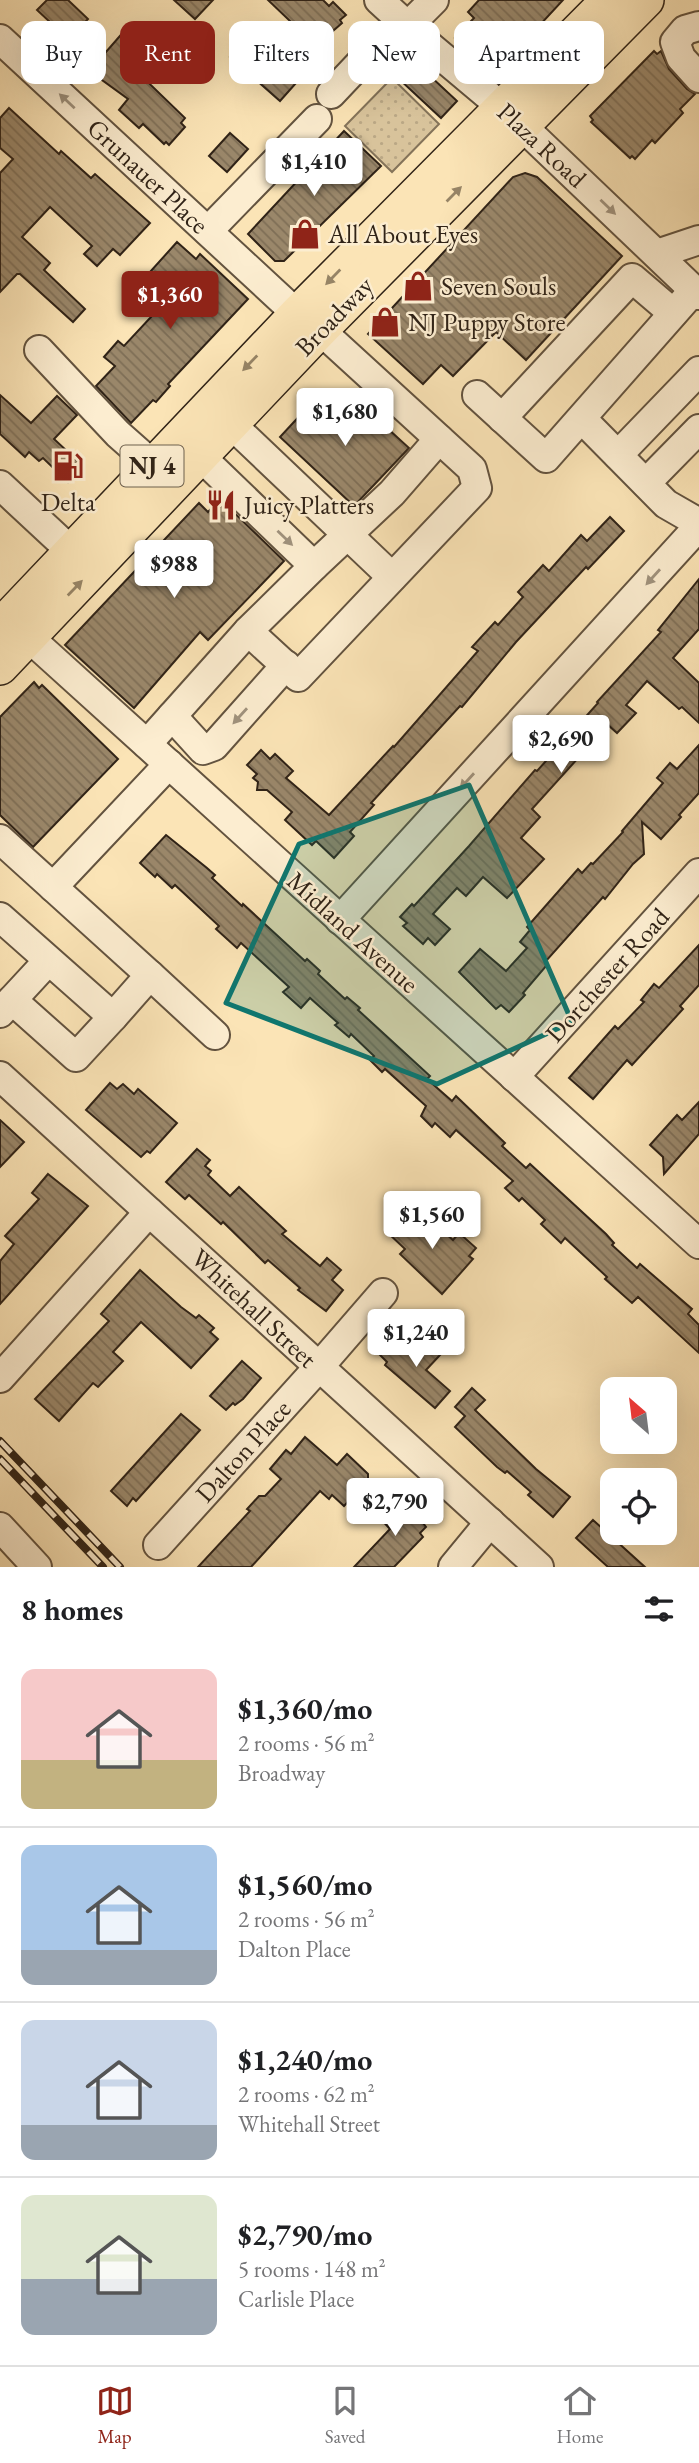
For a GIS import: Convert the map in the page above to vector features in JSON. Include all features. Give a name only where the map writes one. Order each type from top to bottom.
[{"type":"main road","name":"Broadway","points":[[513,116],[609,0]]},
{"type":"main road","name":"Broadway","points":[[0,667],[12,628],[71,551],[153,465],[309,322],[513,116],[646,0]]},
{"type":"main road","name":"Broadway","points":[[12,628],[200,456],[230,424],[309,322]]},
{"type":"street","name":"Plaza Road","points":[[379,0],[411,21]]},
{"type":"street","points":[[411,21],[434,0]]},
{"type":"street","points":[[699,26],[685,30],[675,42],[681,58],[699,78]]},
{"type":"street","name":"Grunauer Place","points":[[0,39],[472,469],[477,488],[392,577]]},
{"type":"street","name":"Plaza Road","points":[[440,48],[697,293]]},
{"type":"street","points":[[331,94],[348,78]]},
{"type":"street","points":[[208,231],[317,120]]},
{"type":"street","points":[[657,254],[699,240]]},
{"type":"street","points":[[502,418],[632,278],[673,313]]},
{"type":"street","points":[[477,395],[546,458],[673,313],[697,293]]},
{"type":"street","points":[[38,350],[118,434],[153,465]]},
{"type":"street","points":[[618,455],[699,371]]},
{"type":"street","points":[[340,920],[699,525],[666,504],[582,419]]},
{"type":"street","points":[[230,424],[392,577],[298,677],[248,631]]},
{"type":"street","points":[[646,483],[699,429]]},
{"type":"street","points":[[146,744],[248,631],[392,493],[439,439]]},
{"type":"street","points":[[200,456],[314,566]]},
{"type":"street","points":[[0,485],[71,551]]},
{"type":"street","name":"Midland Avenue","points":[[12,628],[169,764],[514,1077],[695,1233]]},
{"type":"street","points":[[172,716],[203,751],[214,746],[286,666]]},
{"type":"street","points":[[53,887],[169,764]]},
{"type":"street","points":[[0,839],[215,1035]]},
{"type":"street","name":"Dorchester Road","points":[[514,1077],[699,873]]},
{"type":"street","points":[[0,918],[113,1017]]},
{"type":"street","points":[[48,961],[6,1006],[76,1057],[150,975]]},
{"type":"street","name":"Whitehall Street","points":[[0,1076],[539,1567]]},
{"type":"street","points":[[0,1378],[149,1212]]},
{"type":"street","name":"Dalton Place","points":[[158,1545],[383,1293]]},
{"type":"street","points":[[453,1567],[490,1522]]},
{"type":"street","points":[[0,1528],[37,1567]]},
{"type":"highlighted area","points":[[469,785],[572,1022],[437,1084],[226,1003],[299,844]]},
{"type":"shaded area","points":[[386,84],[398,84],[439,124],[392,172],[345,126]]},
{"type":"building","points":[[47,0],[68,0],[88,19],[49,21],[37,10]]},
{"type":"building","points":[[174,0],[213,0],[195,19]]},
{"type":"building","points":[[268,0],[323,0],[329,6],[333,2],[346,15],[334,30],[334,21],[290,21]]},
{"type":"building","points":[[479,0],[563,0],[544,21],[471,21],[474,18],[468,12]]},
{"type":"building","points":[[120,36],[120,84],[150,84],[185,118],[181,123],[185,127],[169,145],[166,142],[164,144],[143,124],[139,128],[119,110],[128,99],[106,83],[106,52]]},
{"type":"building","points":[[654,51],[657,54],[661,51],[669,69],[695,94],[680,109],[683,113],[655,143],[652,140],[635,159],[632,156],[630,158],[591,122],[593,120],[590,116]]},
{"type":"building","points":[[261,84],[295,84],[280,101]]},
{"type":"building","points":[[404,84],[439,84],[457,101],[441,118]]},
{"type":"building","points":[[9,108],[59,154],[61,151],[91,178],[95,174],[150,223],[120,255],[113,249],[97,266],[84,254],[92,246],[50,207],[22,237],[50,263],[44,270],[85,309],[73,322],[20,274],[0,292],[0,173],[13,159],[0,148],[0,118]]},
{"type":"building","points":[[344,131],[381,166],[284,261],[275,261],[248,234]]},
{"type":"building","points":[[230,133],[248,149],[227,172],[209,156]]},
{"type":"building","points":[[525,173],[537,177],[622,256],[526,360],[496,332],[453,376],[441,365],[423,384],[368,334],[513,177]]},
{"type":"building","points":[[177,242],[196,259],[200,254],[248,299],[168,384],[170,386],[156,402],[153,400],[131,423],[96,386],[115,366],[104,357],[118,341],[124,346],[151,317],[146,312],[168,289],[150,272]]},
{"type":"building","points":[[0,395],[31,423],[57,396],[77,415],[54,439],[83,466],[68,482],[43,458],[39,461],[29,452],[25,457],[0,434]]},
{"type":"building","points":[[319,395],[348,422],[363,406],[409,448],[354,506],[280,437]]},
{"type":"building","points":[[220,499],[284,561],[208,640],[200,632],[134,708],[65,645],[199,503],[208,512]]},
{"type":"building","points":[[610,517],[624,531],[588,569],[586,567],[516,642],[462,707],[460,706],[371,803],[374,805],[350,832],[354,836],[334,858],[316,841],[312,845],[285,820],[292,812],[267,790],[257,790],[258,782],[253,778],[257,774],[247,765],[261,750],[270,759],[275,754],[293,771],[286,778],[329,815],[394,747],[478,651],[472,647],[495,622],[498,625],[523,597],[518,592],[543,565],[549,571],[581,535],[587,541]]},
{"type":"building","points":[[699,579],[699,629],[673,658],[699,683],[699,723],[647,681],[626,705],[636,713],[617,733],[608,725],[532,809],[540,817],[521,838],[544,859],[507,898],[483,877],[466,896],[457,888],[433,914],[450,929],[435,945],[428,938],[423,944],[403,926],[407,923],[400,917],[412,904],[414,906],[469,846],[661,632],[658,630]]},
{"type":"building","points":[[34,682],[39,688],[42,685],[118,759],[33,847],[0,815],[0,717]]},
{"type":"building","points":[[699,745],[699,793],[679,815],[681,817],[661,839],[642,822],[644,854],[545,962],[547,965],[509,1012],[501,1005],[496,1009],[459,972],[480,949],[506,971],[527,948],[520,942],[530,930],[527,927],[578,869],[582,873],[593,864],[623,832],[663,783],[657,778],[670,763],[677,769]]},
{"type":"building","points":[[166,835],[215,875],[212,878],[242,906],[243,904],[305,961],[307,959],[320,971],[318,974],[345,999],[347,997],[360,1008],[358,1010],[430,1076],[427,1079],[452,1101],[456,1096],[505,1143],[502,1146],[526,1168],[530,1164],[606,1234],[614,1243],[612,1245],[637,1268],[640,1264],[692,1309],[688,1314],[699,1325],[699,1353],[638,1297],[632,1303],[565,1238],[561,1243],[541,1224],[545,1220],[522,1198],[519,1201],[505,1188],[513,1181],[456,1130],[450,1137],[435,1123],[432,1127],[421,1116],[426,1106],[385,1069],[382,1072],[370,1060],[374,1056],[351,1034],[349,1037],[335,1025],[338,1023],[310,998],[301,1008],[283,992],[289,987],[241,943],[237,948],[216,929],[219,926],[175,885],[172,888],[140,863]]},
{"type":"building","points":[[699,945],[699,985],[680,1006],[683,1009],[632,1065],[627,1060],[593,1099],[569,1078],[615,1026],[618,1029],[644,1002],[641,1000],[654,984],[659,988]]},
{"type":"building","points":[[110,1083],[117,1089],[123,1084],[134,1094],[138,1089],[177,1123],[150,1153],[147,1151],[141,1157],[86,1110]]},
{"type":"building","points":[[699,1102],[699,1134],[664,1174],[663,1157],[650,1145],[677,1115],[682,1120]]},
{"type":"building","points":[[0,1120],[24,1142],[0,1167]]},
{"type":"building","points":[[197,1149],[210,1160],[205,1166],[211,1171],[208,1175],[230,1196],[239,1187],[286,1231],[282,1234],[320,1266],[327,1258],[341,1270],[332,1280],[343,1290],[326,1311],[298,1290],[300,1288],[268,1260],[265,1263],[223,1222],[221,1224],[189,1195],[185,1199],[166,1182]]},
{"type":"building","points":[[48,1174],[88,1206],[0,1304],[0,1261],[14,1244],[5,1236],[39,1199],[32,1193]]},
{"type":"building","points":[[409,1210],[430,1229],[435,1224],[453,1240],[459,1233],[476,1248],[469,1256],[473,1259],[442,1294],[400,1254],[405,1249],[388,1233]]},
{"type":"building","points":[[140,1270],[181,1307],[196,1318],[199,1315],[214,1328],[210,1332],[218,1339],[191,1368],[141,1322],[113,1352],[123,1361],[98,1387],[93,1383],[59,1421],[35,1399],[109,1321],[101,1314]]},
{"type":"building","points":[[421,1338],[440,1355],[426,1370],[450,1391],[435,1408],[385,1365],[387,1362],[380,1355],[394,1339],[409,1352]]},
{"type":"building","points":[[242,1361],[261,1378],[243,1399],[226,1410],[210,1396]]},
{"type":"building","points":[[472,1388],[485,1400],[475,1410],[536,1469],[570,1497],[553,1517],[528,1495],[531,1492],[507,1471],[505,1473],[497,1467],[455,1427],[465,1416],[455,1407]]},
{"type":"building","points":[[181,1414],[200,1430],[136,1501],[133,1498],[127,1506],[111,1491]]},
{"type":"building","points":[[305,1437],[337,1465],[347,1454],[368,1474],[368,1480],[344,1506],[332,1495],[329,1499],[320,1491],[251,1567],[198,1567],[250,1511],[247,1509],[259,1496],[265,1496],[281,1479],[270,1469],[286,1450],[291,1454]]},
{"type":"building","points":[[392,1500],[400,1507],[402,1504],[420,1519],[426,1527],[420,1533],[423,1537],[394,1567],[354,1567],[390,1529],[378,1516]]},
{"type":"building","points":[[593,1520],[600,1526],[600,1545],[621,1545],[645,1567],[608,1567],[576,1538]]},
{"type":"railway","points":[[0,1441],[120,1567]]},
{"type":"railway","points":[[0,1459],[103,1567]]},
{"type":"place","name":"All About Eyes","points":[[305,234]]},
{"type":"place","name":"Seven Souls","points":[[418,286]]},
{"type":"place","name":"NJ Puppy Store","points":[[385,322]]},
{"type":"place","name":"Delta","points":[[68,466]]},
{"type":"place","name":"Juicy Platters","points":[[221,505]]}]
